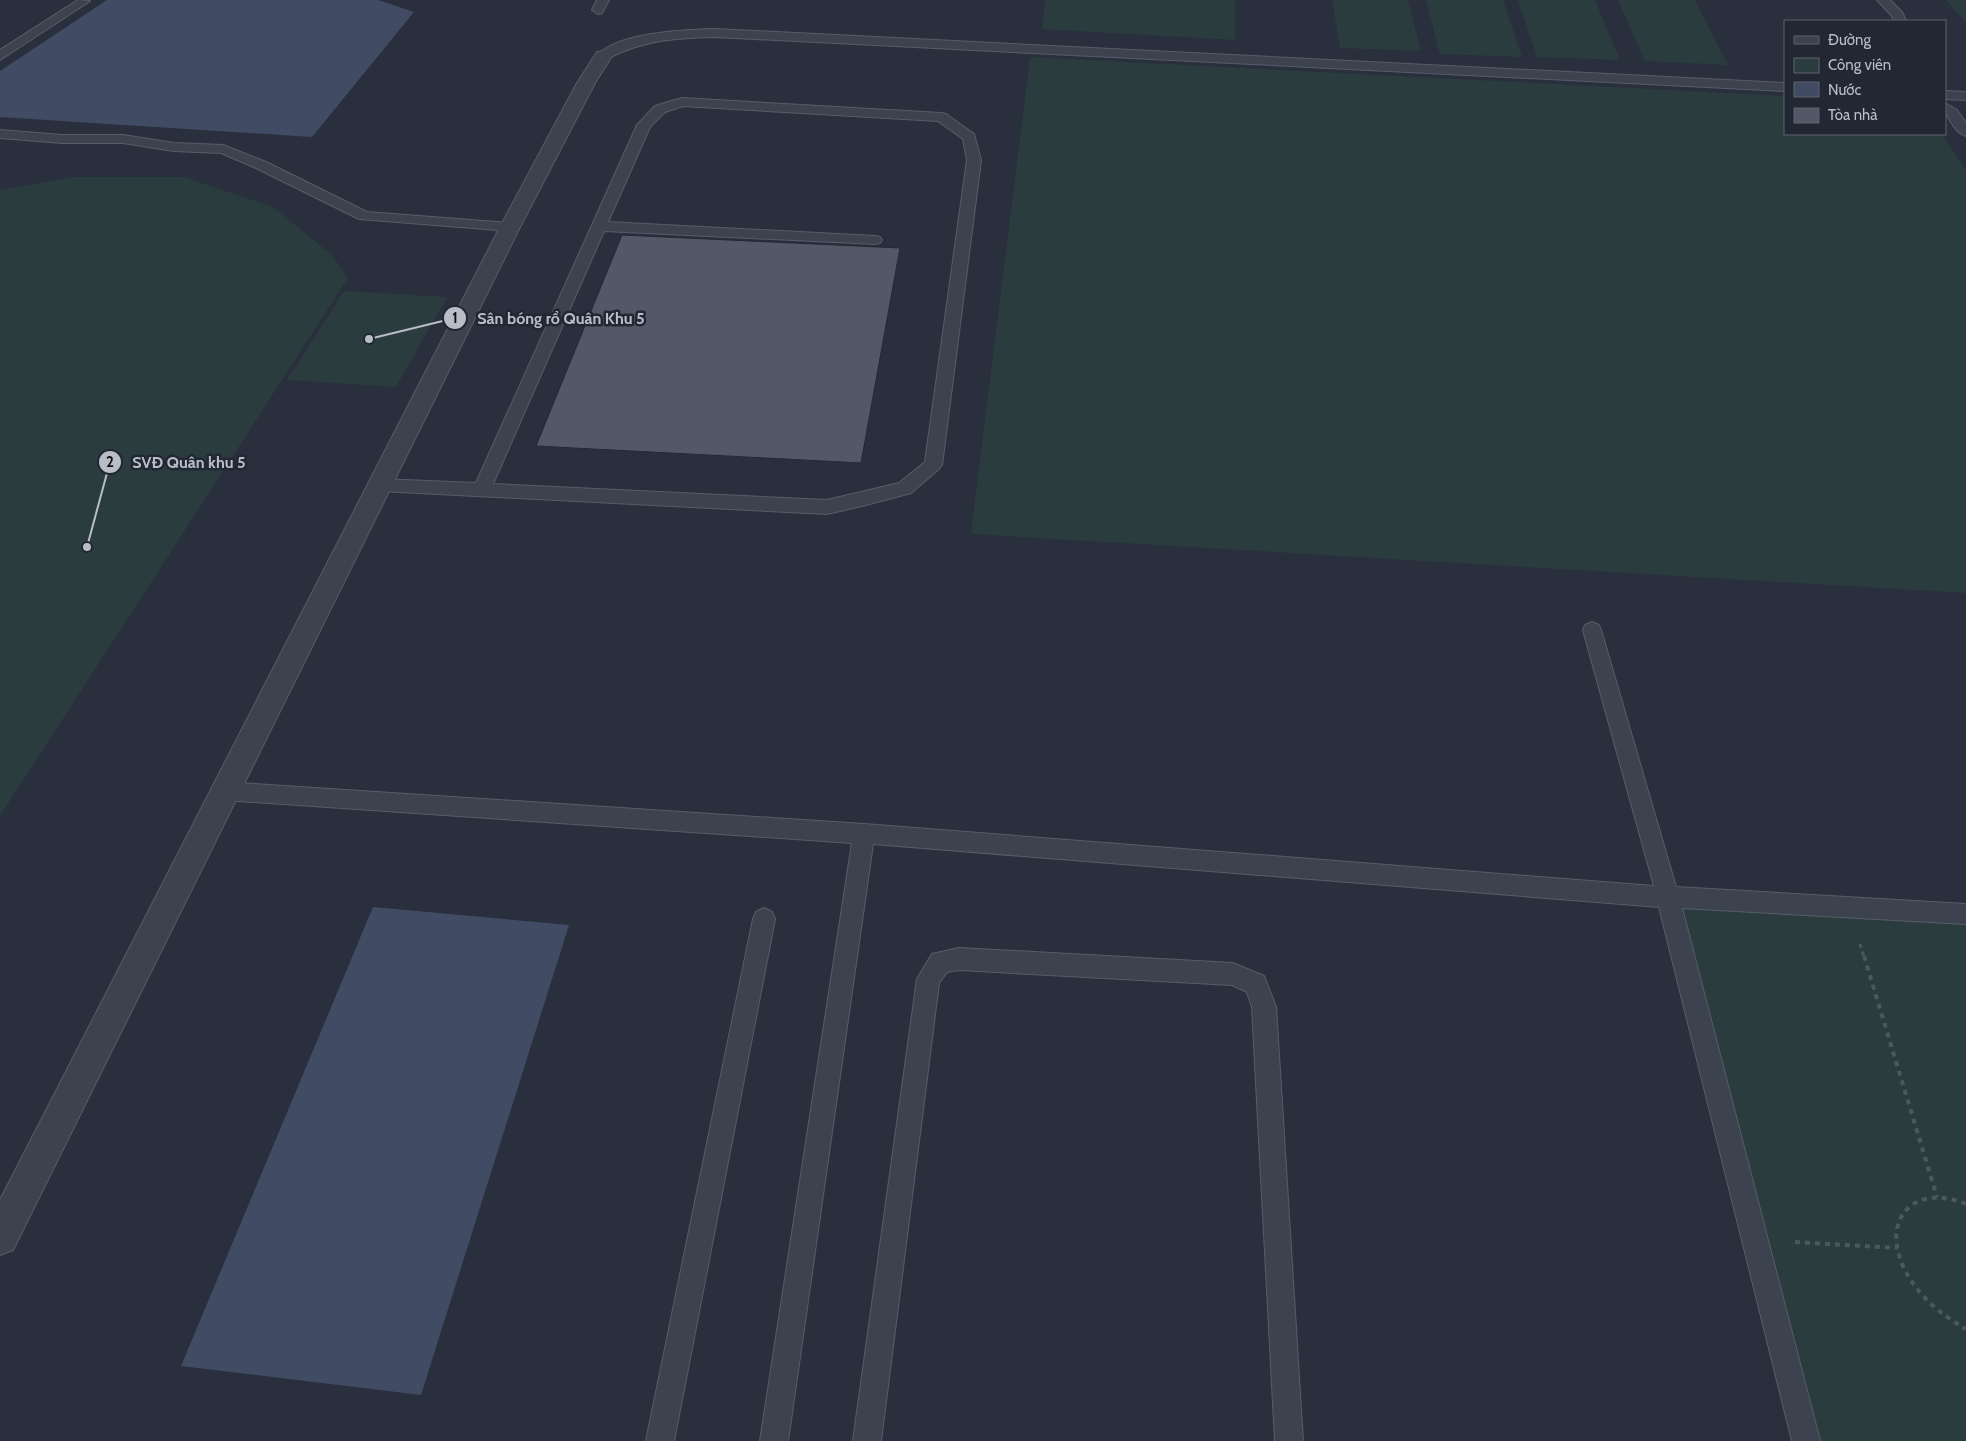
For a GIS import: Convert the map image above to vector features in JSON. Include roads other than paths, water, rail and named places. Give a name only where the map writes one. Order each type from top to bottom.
[{"type":"street","points":[[0,1237],[510,227],[586,83],[603,56]]},
{"type":"lane","points":[[1883,0],[1898,15],[1900,20]]},
{"type":"lane","points":[[0,56],[84,1]]},
{"type":"lane","points":[[603,56],[620,46],[647,37],[671,34],[716,34],[1784,87]]},
{"type":"lane","points":[[1946,95],[1966,96]]},
{"type":"lane","points":[[380,485],[827,507],[905,488],[933,465],[974,160],[969,137],[941,117],[682,102],[660,109],[644,125],[482,490]]},
{"type":"lane","points":[[1946,109],[1952,113],[1966,132]]},
{"type":"lane","points":[[0,134],[62,139],[123,139],[174,146],[223,149],[270,169],[364,216],[510,227]]},
{"type":"lane","points":[[600,226],[875,240]]},
{"type":"lane","points":[[1592,630],[1668,897],[1806,1441]]},
{"type":"lane","points":[[225,791],[864,834],[1668,897],[1966,914]]},
{"type":"lane","points":[[774,1441],[864,834]]},
{"type":"lane","points":[[660,1441],[764,919]]},
{"type":"lane","points":[[867,1441],[928,979],[940,962],[959,959],[1233,974],[1256,984],[1264,1007],[1289,1441]]},
{"type":"water","points":[[107,0],[378,0],[414,12],[312,137],[0,117],[0,71]]},
{"type":"water","points":[[373,907],[569,925],[421,1395],[181,1366]]},
{"type":"place","name":"Sân bóng rổ Quân Khu 5","points":[[369,339]]},
{"type":"place","name":"SVĐ Quân khu 5","points":[[87,547]]}]
